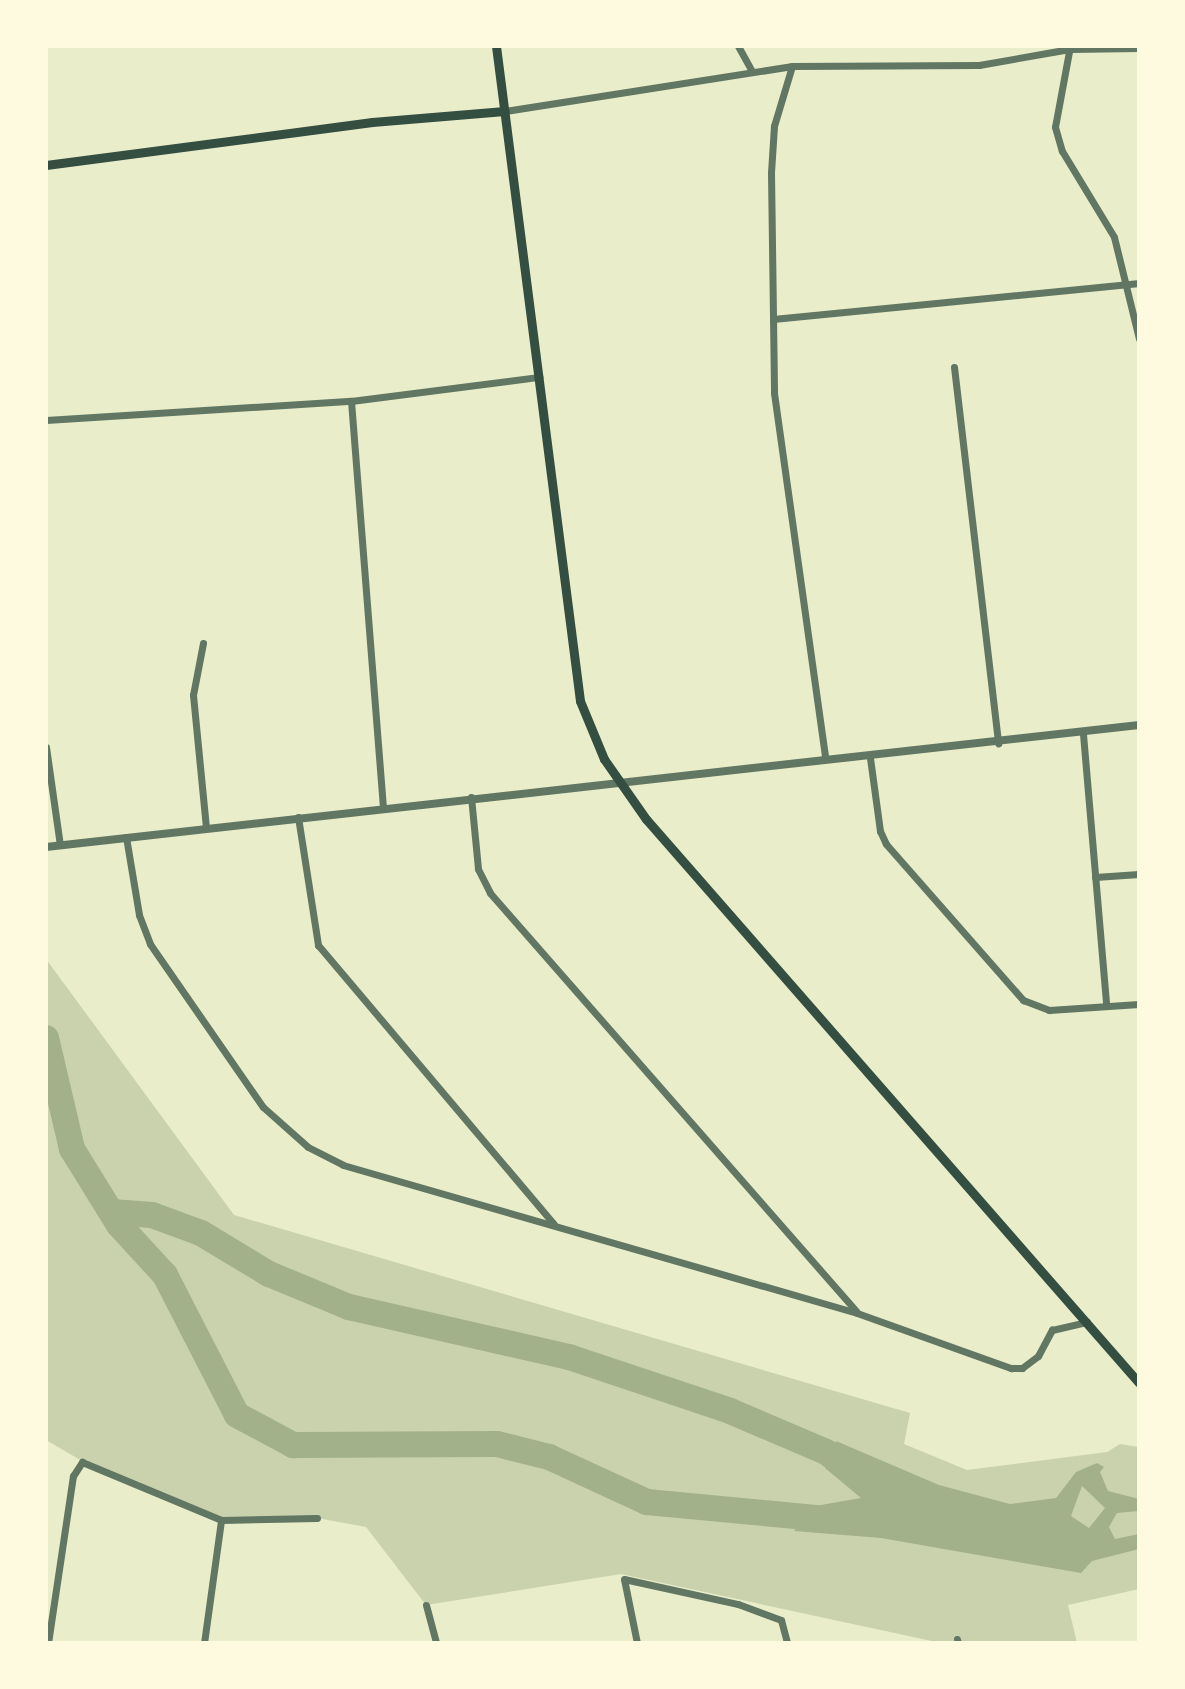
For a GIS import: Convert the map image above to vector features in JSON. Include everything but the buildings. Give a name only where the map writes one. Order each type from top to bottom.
[{"type":"main road","points":[[496,46],[580,701],[604,759],[646,819],[1089,1321],[1139,1383]]},
{"type":"main road","points":[[46,165],[372,122],[505,111]]},
{"type":"street","points":[[738,46],[752,71]]},
{"type":"street","points":[[505,111],[792,66],[979,65],[1070,47],[1139,48]]},
{"type":"street","points":[[1070,47],[1055,127],[1062,151],[1102,212],[1128,284],[1139,339]]},
{"type":"street","points":[[792,66],[774,126],[774,393],[825,758]]},
{"type":"street","points":[[773,319],[1139,283]]},
{"type":"street","points":[[954,367],[998,743]]},
{"type":"street","points":[[46,420],[57,423],[351,401],[539,377]]},
{"type":"street","points":[[351,401],[383,807]]},
{"type":"street","points":[[203,643],[193,695],[206,828]]},
{"type":"street","points":[[46,847],[619,780],[825,758],[870,758],[1139,725]]},
{"type":"street","points":[[1083,734],[1106,1005]]},
{"type":"street","points":[[46,747],[60,845]]},
{"type":"street","points":[[870,758],[886,844],[1023,1000],[1049,1010],[1139,1004]]},
{"type":"street","points":[[471,797],[478,869],[490,893],[857,1313]]},
{"type":"street","points":[[298,817],[318,945],[556,1226]]},
{"type":"street","points":[[126,837],[139,915],[150,944],[282,1127],[343,1165],[857,1313],[1022,1368],[1038,1356],[1052,1330],[1089,1321]]},
{"type":"street","points":[[1095,877],[1139,874]]},
{"type":"street","points":[[48,1643],[73,1476],[82,1462],[221,1520],[317,1518]]},
{"type":"street","points":[[204,1643],[221,1520]]},
{"type":"street","points":[[637,1643],[624,1579],[738,1604],[781,1620],[787,1643]]},
{"type":"street","points":[[426,1605],[436,1643]]},
{"type":"shaded area","points":[[46,959],[234,1215],[910,1413],[904,1444],[967,1470],[1107,1452],[1120,1444],[1139,1447],[1139,1589],[1068,1605],[1077,1643],[941,1643],[621,1574],[426,1605],[366,1527],[317,1518],[222,1519],[82,1461],[46,1440]]},
{"type":"shaded area","points":[[836,1441],[939,1485],[1010,1504],[1056,1498],[1076,1472],[1097,1463],[1104,1467],[1100,1472],[1108,1491],[1139,1499],[1139,1511],[1117,1513],[1109,1527],[1115,1539],[1139,1534],[1139,1549],[1092,1561],[1081,1573],[881,1538],[794,1531],[815,1506],[861,1498],[825,1468]],"holes":[[[1082,1486],[1105,1508],[1089,1528],[1071,1516]]]},
{"type":"waterway","points":[[46,1038],[72,1149],[119,1225],[165,1275],[237,1415],[293,1445],[497,1444],[549,1457],[647,1502],[839,1520]]},
{"type":"waterway","points":[[112,1212],[152,1215],[201,1233],[269,1274],[349,1307],[569,1357],[730,1411],[826,1452],[860,1477]]}]
